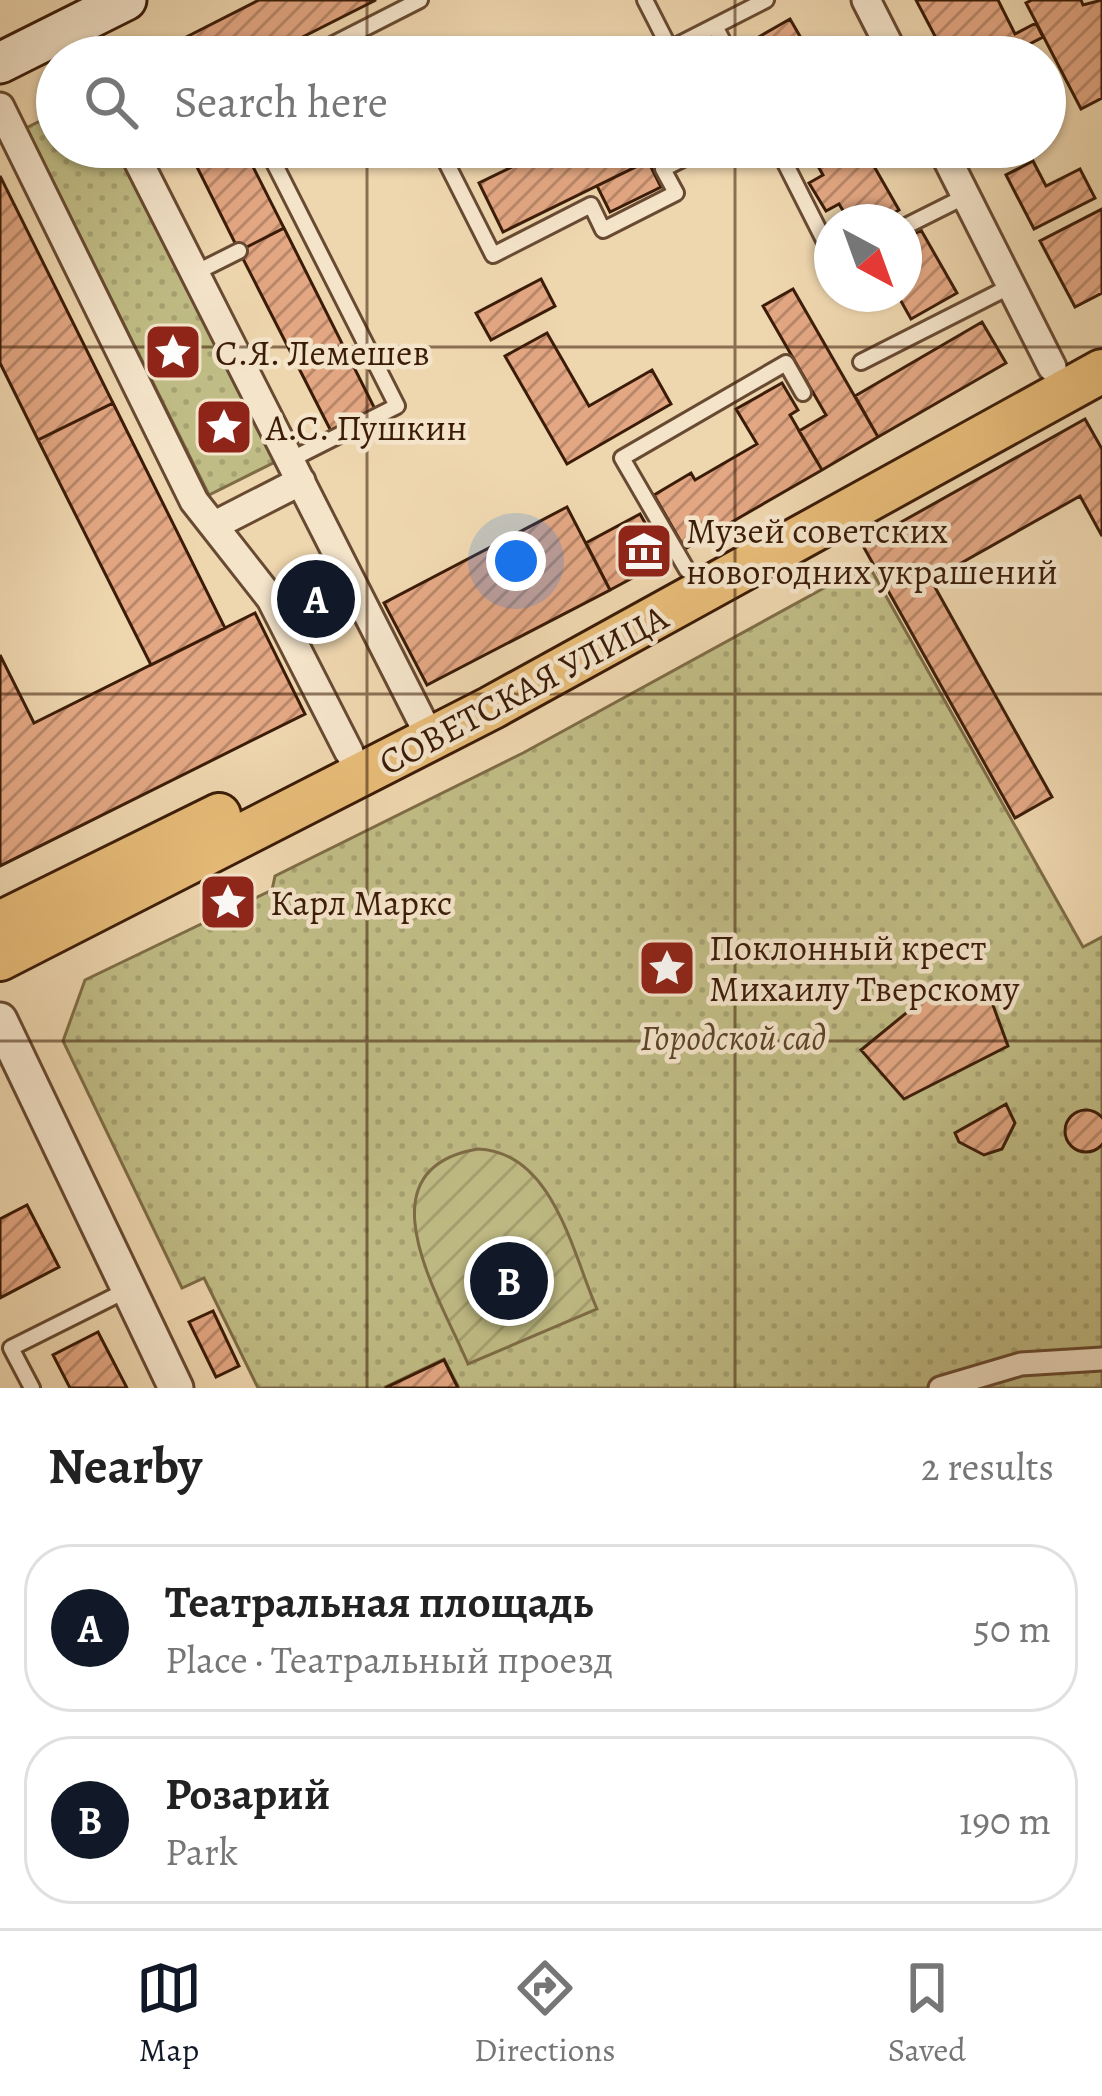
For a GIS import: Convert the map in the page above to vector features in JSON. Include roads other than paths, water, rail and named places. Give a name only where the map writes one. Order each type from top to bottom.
[{"type":"main road","points":[[85,36],[126,0]]},
{"type":"main road","points":[[0,63],[36,53]]},
{"type":"main road","name":"СОВЕТСКАЯ УЛИЦА","points":[[0,923],[349,752],[425,728],[688,570],[1087,369]]},
{"type":"main road","name":"СОВЕТСКАЯ УЛИЦА","points":[[0,959],[1087,369]]},
{"type":"street","points":[[866,0],[884,36]]},
{"type":"street","points":[[0,107],[194,501],[271,599],[349,752]]},
{"type":"street","points":[[142,168],[425,728]]},
{"type":"street","points":[[952,168],[1011,286],[1087,369]]},
{"type":"street","points":[[215,524],[295,471]]},
{"type":"street","points":[[0,1020],[176,1388]]},
{"type":"street","points":[[940,1388],[1021,1364],[1102,1359]]},
{"type":"lane","points":[[349,36],[420,0]]},
{"type":"lane","points":[[645,0],[663,36]]},
{"type":"lane","points":[[695,36],[766,0]]},
{"type":"lane","points":[[715,26],[720,36]]},
{"type":"lane","points":[[276,168],[397,406],[295,471]]},
{"type":"lane","points":[[449,168],[493,255],[591,205],[603,230],[640,212],[676,193],[665,168]]},
{"type":"lane","points":[[788,168],[814,220]]},
{"type":"lane","points":[[922,218],[966,196]]},
{"type":"lane","points":[[284,228],[302,219]]},
{"type":"lane","points":[[195,273],[239,251]]},
{"type":"lane","points":[[862,362],[1011,286]]},
{"type":"lane","points":[[688,570],[622,458],[786,363],[803,393]]},
{"type":"lane","points":[[32,1388],[11,1348],[129,1288]]},
{"type":"place","name":"С.Я. Лемешев","points":[[173,352]]},
{"type":"place","name":"А.С. Пушкин","points":[[224,427]]},
{"type":"place","name":"Музей советских новогодних украшений","points":[[644,551]]},
{"type":"place","name":"Театральная площадь","points":[[316,599]]},
{"type":"place","name":"Карл Маркс","points":[[228,902]]},
{"type":"place","name":"Поклонный крест Михаилу Тверскому","points":[[667,968]]},
{"type":"place","name":"Розарий","points":[[509,1281]]},
{"type":"park label","name":"Городской сад","points":[[733,1037]]}]
